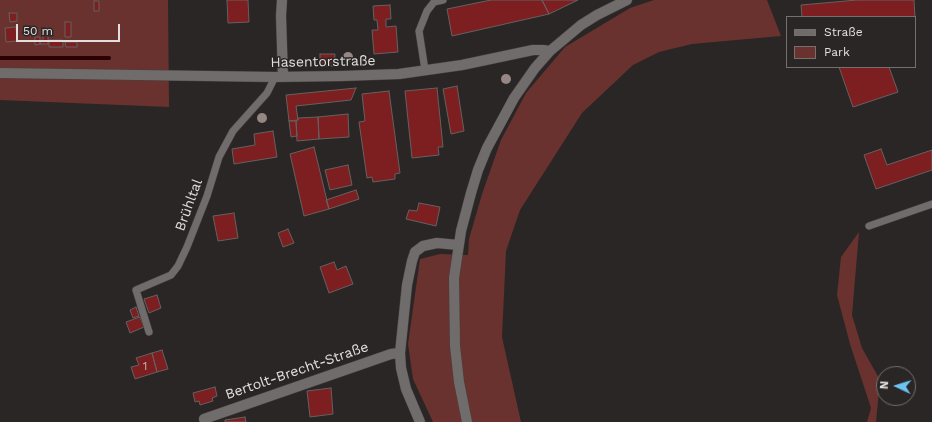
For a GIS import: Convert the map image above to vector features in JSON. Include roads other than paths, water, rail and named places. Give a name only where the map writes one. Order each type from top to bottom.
[{"type":"street","points":[[279,77],[282,0]]},
{"type":"street","points":[[467,422],[456,364],[454,278],[458,245],[471,193],[488,148],[514,98],[535,68],[550,52],[581,25],[597,15],[628,0]]},
{"type":"street","name":"Hasentorstraße","points":[[0,73],[279,77],[392,74],[462,65],[533,50],[550,52]]},
{"type":"street","points":[[420,422],[406,389],[401,368],[400,353],[407,285],[412,261],[415,252],[419,248],[427,245],[438,243],[458,245]]},
{"type":"street","name":"Bertolt-Brecht-Straße","points":[[204,419],[391,354],[400,353]]},
{"type":"lane","points":[[425,70],[419,31],[427,11],[434,2],[443,0]]},
{"type":"lane","name":"Brühltal","points":[[149,332],[136,290],[171,275],[178,266],[207,196],[219,158],[233,131],[267,93],[279,77]]},
{"type":"lane","points":[[869,226],[932,204]]},
{"type":"waterway","points":[[0,58],[109,58]]}]
